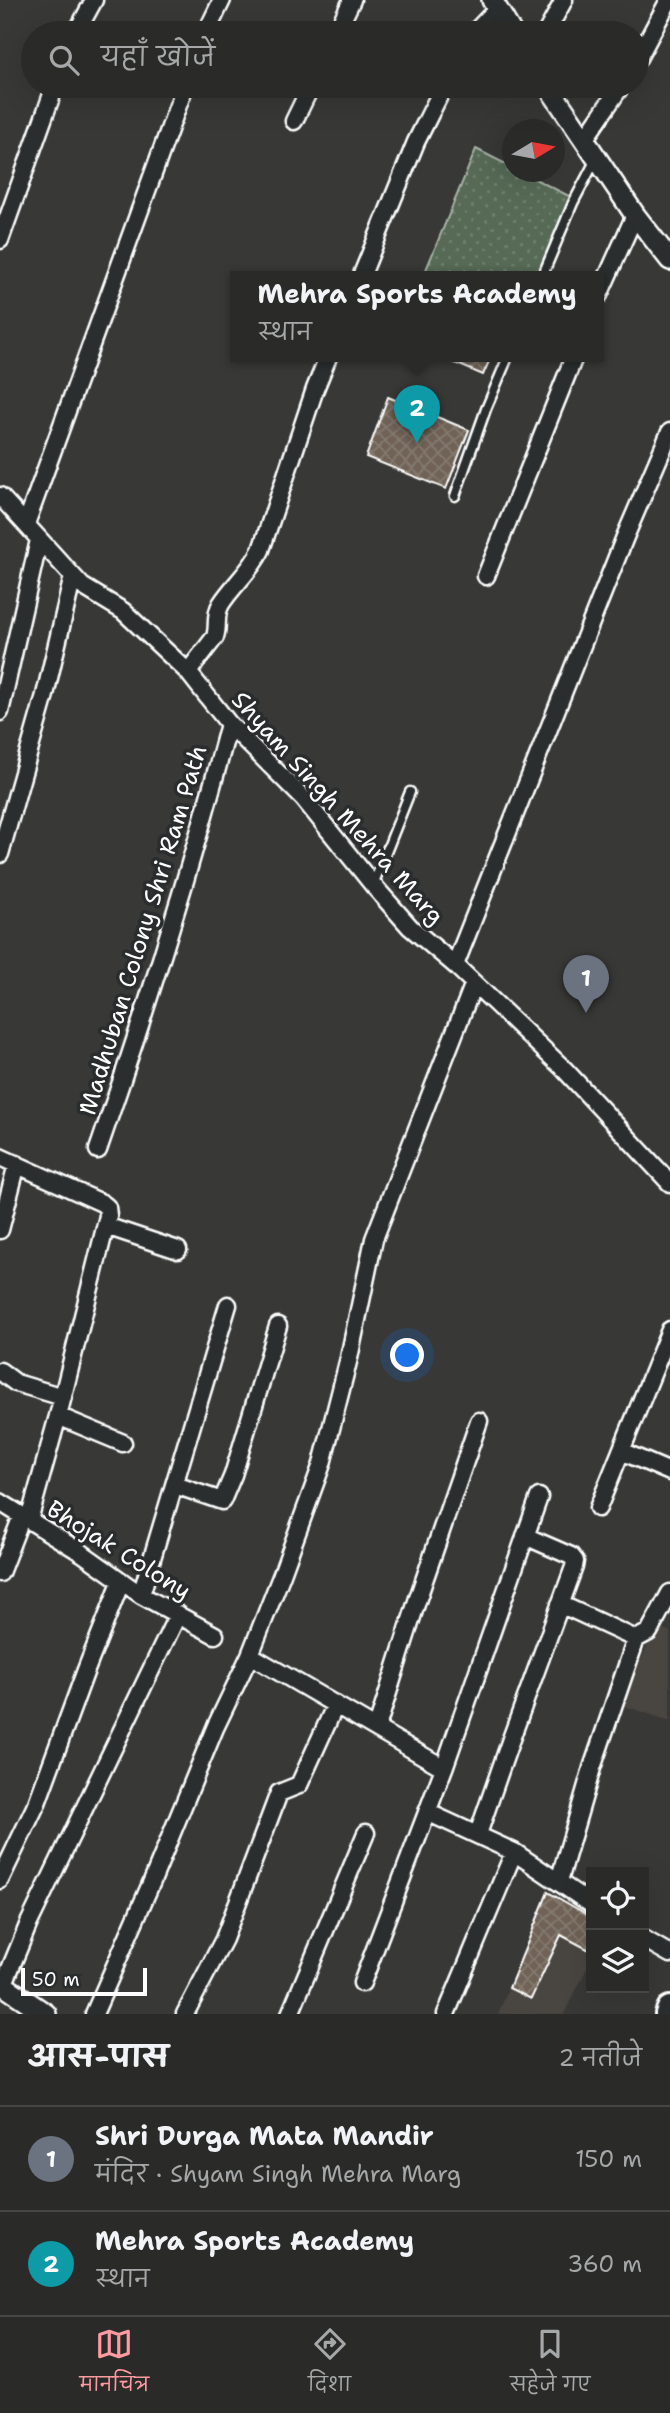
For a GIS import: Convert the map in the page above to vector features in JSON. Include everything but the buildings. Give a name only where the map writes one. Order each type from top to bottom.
[{"type":"main road","points":[[668,2014],[670,2009]]},
{"type":"street","points":[[83,21],[94,0]]},
{"type":"street","points":[[212,21],[222,0]]},
{"type":"street","points":[[342,21],[352,0]]},
{"type":"street","points":[[553,21],[564,0]]},
{"type":"street","points":[[649,38],[669,0]]},
{"type":"street","points":[[482,21],[494,4],[505,21]]},
{"type":"street","points":[[0,240],[51,98]]},
{"type":"street","points":[[26,524],[181,98]]},
{"type":"street","points":[[294,121],[305,98]]},
{"type":"street","points":[[363,271],[416,142],[437,98]]},
{"type":"street","points":[[556,98],[635,215],[670,260]]},
{"type":"street","points":[[584,140],[613,98]]},
{"type":"street","points":[[604,284],[635,215]]},
{"type":"street","points":[[188,673],[215,637],[216,616],[222,604],[254,566],[326,362]]},
{"type":"street","points":[[486,576],[572,362]]},
{"type":"street","points":[[455,965],[620,550],[670,432]]},
{"type":"street","name":"Shyam Singh Mehra Marg","points":[[0,496],[82,586],[123,611],[188,673],[229,724],[303,798],[410,928],[455,965],[564,1069],[670,1183]]},
{"type":"street","points":[[0,712],[39,540]]},
{"type":"street","points":[[0,854],[45,695],[73,576]]},
{"type":"street","name":"Madhuban Colony Shri Ram Path","points":[[98,1150],[143,1021],[201,831],[229,724]]},
{"type":"street","points":[[94,2014],[215,1728],[250,1654],[322,1464],[349,1358],[374,1239],[474,983]]},
{"type":"street","points":[[0,1157],[107,1207],[106,1226],[58,1416],[25,1518],[0,1573]]},
{"type":"street","points":[[0,1230],[17,1164]]},
{"type":"street","points":[[106,1226],[178,1250]]},
{"type":"street","points":[[141,1595],[228,1305]]},
{"type":"street","points":[[175,1485],[222,1502],[233,1475],[278,1326]]},
{"type":"street","points":[[598,1508],[670,1330]]},
{"type":"street","points":[[0,1371],[16,1382],[63,1397]]},
{"type":"street","points":[[58,1416],[123,1443]]},
{"type":"street","points":[[376,1727],[479,1421]]},
{"type":"street","points":[[621,1451],[670,1472]]},
{"type":"street","points":[[362,1983],[444,1768],[539,1497]]},
{"type":"street","name":"Bhojak Colony","points":[[0,1502],[82,1553],[141,1595],[215,1635]]},
{"type":"street","points":[[478,1834],[575,1561],[570,1556],[525,1536]]},
{"type":"street","points":[[0,1880],[37,1803],[121,1582]]},
{"type":"street","points":[[559,1881],[592,1768],[636,1639],[649,1632],[670,1593]]},
{"type":"street","points":[[560,1604],[636,1639]]},
{"type":"street","points":[[46,2014],[1,1984],[178,1614]]},
{"type":"street","points":[[250,1654],[444,1768]]},
{"type":"street","points":[[185,2014],[224,1939],[279,1793],[299,1785],[335,1706]]},
{"type":"street","points":[[427,1812],[514,1852],[586,1900]]},
{"type":"street","points":[[290,2014],[366,1833]]},
{"type":"street","points":[[446,2014],[514,1852]]},
{"type":"street","points":[[649,1942],[670,1954]]},
{"type":"lane","points":[[544,271],[573,202],[596,158]]},
{"type":"lane","points":[[455,496],[506,362]]},
{"type":"lane","points":[[373,886],[410,792]]},
{"type":"shaded area","points":[[656,1626],[670,1632],[670,1721],[621,1705]]},
{"type":"shaded area","points":[[548,1892],[586,1914],[586,1971],[564,2014],[498,2014]]},
{"type":"green space","points":[[476,149],[502,162],[502,182],[541,182],[571,197],[539,271],[425,271]]},
{"type":"place","name":"Mehra Sports Academy","points":[[417,443]]},
{"type":"place","name":"Shri Durga Mata Mandir","points":[[586,1013]]}]
